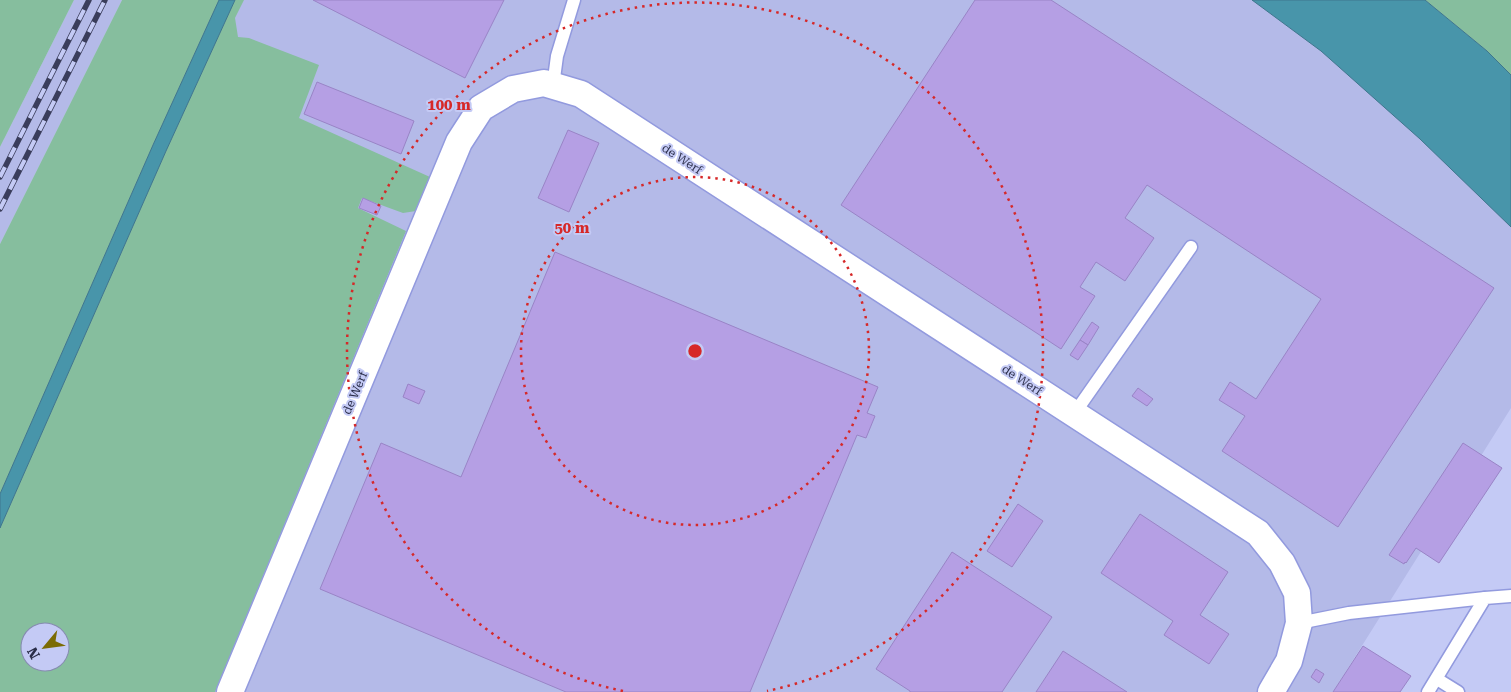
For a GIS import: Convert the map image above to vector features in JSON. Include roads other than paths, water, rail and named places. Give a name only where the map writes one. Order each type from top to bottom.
[{"type":"street","name":"de Werf","points":[[230,692],[459,142],[481,108],[513,89],[544,83],[581,94],[1258,533],[1282,563],[1297,594],[1299,623],[1289,662],[1271,692]]},
{"type":"lane","points":[[553,86],[557,56],[574,0]]},
{"type":"lane","points":[[1074,414],[1191,247]]},
{"type":"lane","points":[[1299,623],[1349,613],[1511,596]]},
{"type":"lane","points":[[1428,692],[1485,598]]},
{"type":"lane","points":[[1437,678],[1458,692]]},
{"type":"railway","points":[[0,177],[89,0]]},
{"type":"railway","points":[[0,209],[105,0]]}]
